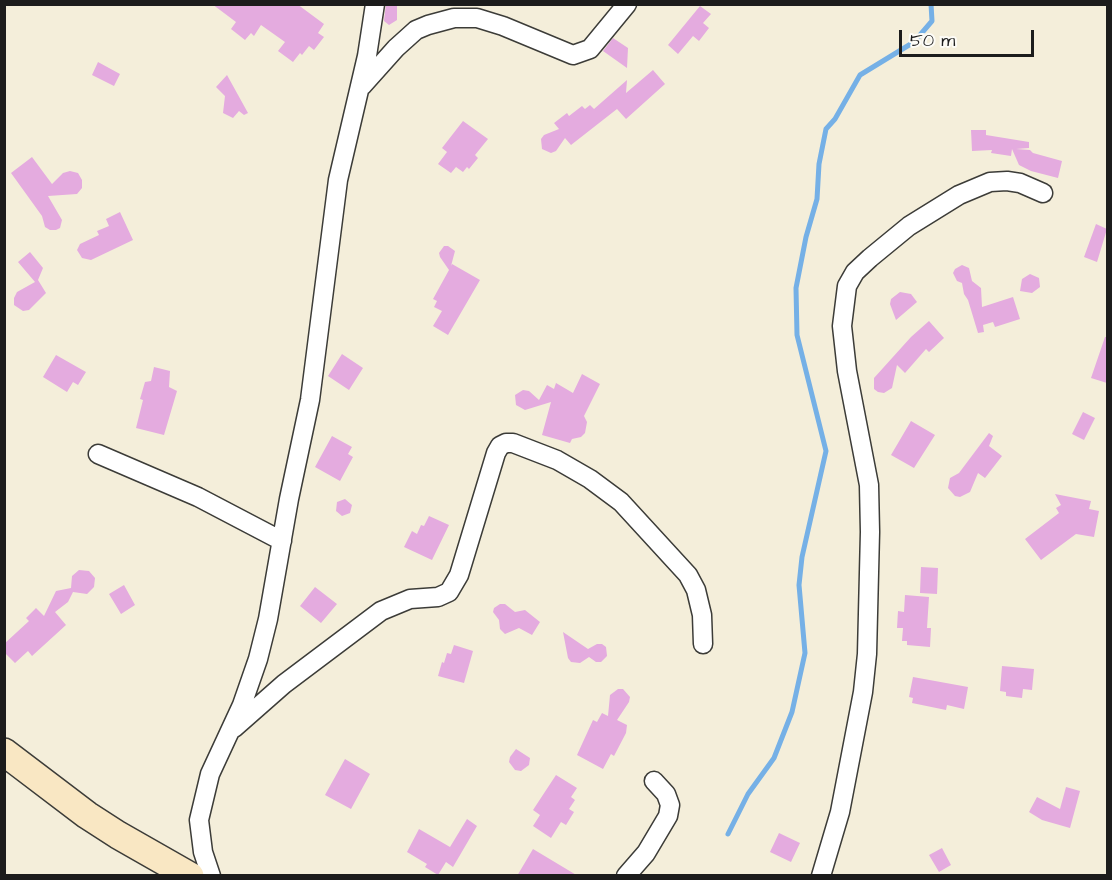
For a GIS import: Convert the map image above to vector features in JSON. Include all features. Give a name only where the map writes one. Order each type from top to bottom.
[{"type":"street","points":[[210,876],[203,852],[199,820],[210,774],[230,732],[258,659],[268,619],[289,499],[310,400],[338,180],[367,56],[375,4]]},
{"type":"street","points":[[360,88],[401,43],[416,30],[428,25],[454,18],[477,18],[503,26],[573,55],[590,49],[627,4]]},
{"type":"street","points":[[821,876],[840,812],[863,692],[867,654],[869,485],[847,371],[842,326],[847,286],[855,272],[909,226],[959,195],[990,182],[1007,181],[1020,183],[1043,193]]},
{"type":"street","points":[[230,732],[284,684],[373,616],[394,604],[410,599],[438,597],[449,592],[459,575],[496,453],[500,446],[506,443],[513,443],[557,460],[590,479],[621,502],[688,575],[696,590],[702,615],[703,644]]},
{"type":"street","points":[[98,454],[198,497],[282,541]]},
{"type":"street","points":[[4,752],[87,815],[179,874]]},
{"type":"street","points":[[626,876],[646,853],[668,816],[670,805],[666,794],[654,782]]},
{"type":"building","points":[[212,4],[297,4],[324,24],[318,33],[324,37],[314,50],[309,46],[293,62],[278,51],[285,42],[261,25],[254,36],[251,33],[245,40],[231,29],[236,22]]},
{"type":"building","points":[[386,4],[397,4],[397,20],[389,25],[384,21]]},
{"type":"building","points":[[700,6],[711,14],[703,23],[709,28],[699,41],[693,36],[678,54],[668,45]]},
{"type":"building","points":[[613,38],[628,48],[627,68],[603,51]]},
{"type":"building","points":[[98,62],[120,74],[114,86],[92,75]]},
{"type":"building","points":[[653,70],[665,84],[626,119],[617,109],[571,145],[565,138],[556,151],[551,153],[542,149],[541,139],[544,135],[559,129],[554,123],[567,113],[569,116],[582,106],[585,109],[590,105],[594,109],[627,80],[626,93]]},
{"type":"building","points":[[227,75],[248,113],[244,115],[239,111],[233,118],[223,113],[225,96],[216,87]]},
{"type":"building","points":[[463,121],[488,139],[475,155],[478,158],[469,169],[467,167],[463,172],[456,167],[451,173],[438,164],[447,152],[442,148]]},
{"type":"building","points":[[971,130],[986,130],[986,135],[1029,142],[1029,148],[1016,149],[1030,150],[1033,153],[1062,161],[1058,178],[1031,171],[1019,165],[1012,149],[1011,156],[991,153],[992,150],[972,151]]},
{"type":"building","points":[[32,157],[52,184],[63,173],[70,171],[78,173],[82,180],[82,188],[77,194],[48,196],[62,220],[60,228],[56,230],[45,227],[42,216],[11,173]]},
{"type":"building","points":[[120,212],[133,240],[91,260],[82,258],[77,250],[80,244],[99,235],[97,231],[109,226],[106,219]]},
{"type":"building","points":[[1096,224],[1107,229],[1097,262],[1084,257]]},
{"type":"building","points":[[444,246],[455,251],[451,266],[452,264],[480,280],[448,335],[433,326],[442,311],[434,307],[437,301],[433,299],[449,270],[439,253]]},
{"type":"building","points":[[30,252],[43,268],[38,280],[46,293],[29,310],[23,311],[14,305],[14,298],[17,292],[35,282],[18,262]]},
{"type":"building","points":[[962,265],[969,268],[972,281],[981,288],[982,307],[1013,297],[1020,319],[995,327],[993,322],[983,325],[984,332],[978,333],[962,283],[957,281],[953,273]]},
{"type":"building","points":[[1030,274],[1039,278],[1040,287],[1032,293],[1020,291],[1022,279]]},
{"type":"building","points":[[900,292],[911,294],[917,302],[896,320],[890,304],[891,299]]},
{"type":"building","points":[[929,321],[944,338],[929,352],[926,349],[905,373],[897,365],[892,388],[884,393],[874,389],[874,378],[911,337]]},
{"type":"building","points":[[1105,337],[1107,337],[1107,383],[1091,378]]},
{"type":"building","points":[[342,354],[363,368],[349,390],[328,376]]},
{"type":"building","points":[[56,355],[86,372],[78,385],[73,382],[67,392],[43,377]]},
{"type":"building","points":[[154,367],[170,371],[169,387],[177,391],[164,435],[136,428],[145,382],[151,381]]},
{"type":"building","points":[[582,374],[600,384],[584,416],[587,422],[585,433],[581,437],[572,439],[570,443],[542,435],[551,402],[525,410],[516,405],[515,395],[523,390],[529,391],[539,400],[547,385],[554,389],[556,383],[573,393]]},
{"type":"building","points":[[1083,412],[1095,418],[1084,440],[1072,434]]},
{"type":"building","points":[[911,421],[935,435],[914,468],[891,455]]},
{"type":"building","points":[[989,433],[993,436],[989,446],[1002,456],[985,478],[978,473],[970,492],[960,497],[955,496],[948,488],[950,478],[959,473]]},
{"type":"building","points":[[332,436],[352,447],[348,454],[353,457],[340,481],[315,467]]},
{"type":"building","points":[[1055,494],[1091,501],[1089,509],[1099,511],[1094,537],[1076,534],[1041,560],[1025,539],[1059,513],[1056,508],[1061,505]]},
{"type":"building","points":[[345,499],[352,505],[350,513],[342,516],[336,511],[337,502]]},
{"type":"building","points":[[429,516],[449,525],[432,560],[404,547],[412,531],[417,534]]},
{"type":"building","points":[[921,567],[938,568],[937,594],[920,593]]},
{"type":"building","points":[[79,570],[89,571],[95,578],[94,587],[87,594],[73,592],[68,602],[55,612],[66,625],[32,656],[28,651],[15,663],[4,652],[4,644],[29,621],[26,618],[36,608],[44,616],[56,591],[71,588],[72,576]]},
{"type":"building","points":[[124,585],[135,605],[121,614],[109,594]]},
{"type":"building","points":[[315,587],[337,604],[321,623],[300,606]]},
{"type":"building","points":[[905,595],[929,597],[927,628],[931,628],[930,647],[907,645],[907,641],[902,641],[903,628],[897,628],[898,611],[904,612]]},
{"type":"building","points":[[505,604],[515,612],[525,610],[540,622],[532,635],[519,628],[505,634],[500,629],[499,620],[493,612],[494,608]]},
{"type":"building","points":[[563,632],[588,649],[602,644],[606,647],[607,656],[601,662],[596,662],[589,657],[580,663],[571,662],[568,658]]},
{"type":"building","points":[[454,645],[473,651],[464,683],[438,676],[442,662],[444,663],[447,653],[451,654]]},
{"type":"building","points":[[1002,666],[1034,669],[1032,690],[1023,689],[1022,698],[1006,696],[1006,692],[1000,691]]},
{"type":"building","points":[[913,677],[968,687],[964,709],[947,705],[946,710],[912,703],[913,698],[909,697]]},
{"type":"building","points":[[618,689],[623,689],[630,697],[617,720],[627,725],[626,733],[614,756],[611,754],[603,769],[577,755],[593,720],[597,722],[602,713],[608,716],[610,695]]},
{"type":"building","points":[[516,749],[530,758],[529,765],[521,771],[515,770],[509,762]]},
{"type":"building","points":[[345,759],[370,774],[351,809],[325,795]]},
{"type":"building","points":[[556,775],[577,788],[571,797],[575,800],[569,809],[574,812],[566,825],[561,822],[551,838],[533,826],[540,815],[533,810]]},
{"type":"building","points":[[1066,787],[1080,791],[1070,828],[1042,820],[1029,812],[1037,797],[1060,809]]},
{"type":"building","points":[[467,819],[477,826],[453,867],[446,862],[438,875],[425,867],[427,864],[407,852],[419,829],[450,847]]},
{"type":"building","points":[[779,833],[800,843],[791,862],[770,852]]},
{"type":"building","points":[[942,848],[951,865],[939,872],[929,855]]},
{"type":"building","points":[[533,849],[578,876],[517,876]]},
{"type":"waterway","points":[[728,834],[748,794],[774,758],[792,712],[805,653],[799,585],[802,557],[826,451],[797,335],[796,288],[806,237],[817,199],[819,164],[826,129],[835,119],[860,75],[914,42],[932,21],[931,4]]}]
